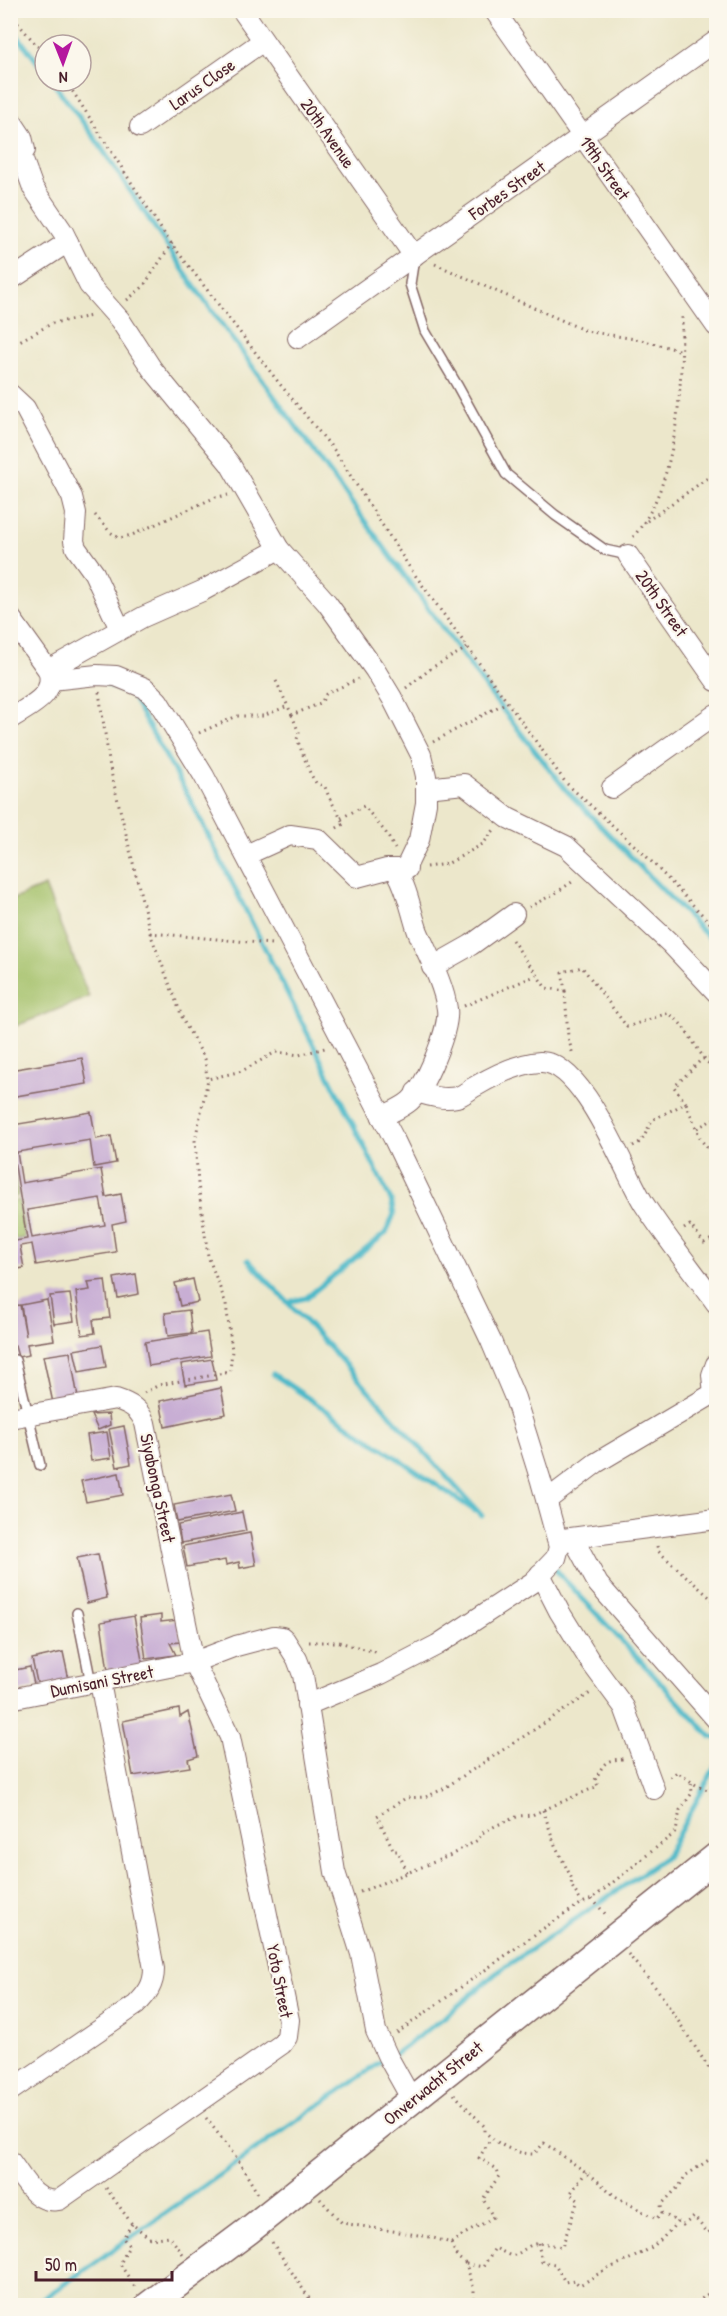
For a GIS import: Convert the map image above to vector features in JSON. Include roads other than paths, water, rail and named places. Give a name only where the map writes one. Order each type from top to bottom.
[{"type":"street","name":"20th Avenue","points":[[242,10],[414,256]]},
{"type":"street","name":"19th Street","points":[[494,10],[717,326]]},
{"type":"street","name":"Larus Close","points":[[140,127],[263,41]]},
{"type":"street","name":"Forbes Street","points":[[298,338],[717,41]]},
{"type":"street","points":[[10,119],[24,142],[25,150],[21,155],[33,188],[68,242],[89,285],[120,320],[152,369],[230,464],[279,549],[327,603],[375,670],[421,755],[426,776],[426,803],[419,840],[404,868],[397,872],[404,884],[411,913],[448,1011],[448,1017],[436,1057],[411,1101],[382,1117]]},
{"type":"street","points":[[10,280],[68,242]]},
{"type":"street","points":[[10,394],[25,408],[75,503],[74,541],[76,548],[94,573],[120,629]]},
{"type":"street","points":[[50,675],[120,629],[202,591],[279,549]]},
{"type":"street","name":"20th Street","points":[[628,555],[717,681]]},
{"type":"street","points":[[10,617],[50,675],[50,687],[45,695],[10,719]]},
{"type":"street","points":[[50,675],[116,676],[146,688],[158,701],[204,776],[246,855],[382,1117],[491,1341],[515,1398],[547,1500],[565,1539],[598,1584],[717,1719]]},
{"type":"street","points":[[612,788],[717,714]]},
{"type":"street","points":[[426,788],[464,784],[508,818],[566,846],[671,944],[717,992]]},
{"type":"street","points":[[246,855],[290,835],[318,839],[357,877],[387,869],[404,868]]},
{"type":"street","points":[[432,967],[471,945],[508,919]]},
{"type":"street","points":[[416,1092],[436,1097],[455,1097],[500,1074],[522,1066],[541,1062],[552,1064],[572,1080],[589,1101],[619,1153],[642,1201],[668,1240],[717,1303]]},
{"type":"street","points":[[547,1500],[596,1463],[715,1393],[712,1375],[717,1364]]},
{"type":"street","name":"Siyabonga Street","points":[[19,1416],[116,1399],[131,1404],[141,1414],[145,1423],[194,1662]]},
{"type":"street","points":[[565,1539],[717,1519]]},
{"type":"street","points":[[412,2100],[382,2045],[373,2020],[361,1954],[333,1862],[307,1705],[409,1660],[519,1593],[558,1554],[565,1539]]},
{"type":"street","points":[[540,1574],[559,1611],[624,1707],[653,1787]]},
{"type":"street","name":"Dumisani Street","points":[[10,1699],[194,1662],[266,1637],[282,1637],[290,1645],[303,1675],[307,1705]]},
{"type":"street","name":"Yoto Street","points":[[10,2161],[36,2196],[51,2201],[59,2200],[282,2044],[287,2037],[289,2020],[230,1737],[194,1662]]},
{"type":"street","points":[[10,2091],[136,2005],[144,1997],[154,1980],[154,1969],[95,1683]]},
{"type":"street","name":"Onverwacht Street","points":[[145,2301],[196,2271],[717,1857]]},
{"type":"lane","points":[[414,256],[410,284],[425,331],[506,474],[555,515],[605,550],[628,555]]},
{"type":"lane","points":[[15,1360],[19,1416],[40,1465]]},
{"type":"lane","points":[[77,1613],[95,1683]]},
{"type":"waterway","points":[[10,26],[33,56]]},
{"type":"waterway","points":[[61,93],[94,137],[194,286],[495,700],[566,790],[716,945]]},
{"type":"waterway","points":[[106,684],[131,695],[190,799],[391,1200],[394,1214],[386,1233],[306,1298],[292,1301],[289,1304]]},
{"type":"waterway","points":[[248,1260],[482,1516]]},
{"type":"waterway","points":[[273,1374],[475,1511]]},
{"type":"waterway","points":[[553,1567],[711,1737],[716,1738]]},
{"type":"waterway","points":[[394,2055],[451,2012],[495,1974],[666,1857],[716,1765]]},
{"type":"waterway","points":[[33,2306],[382,2061]]}]
